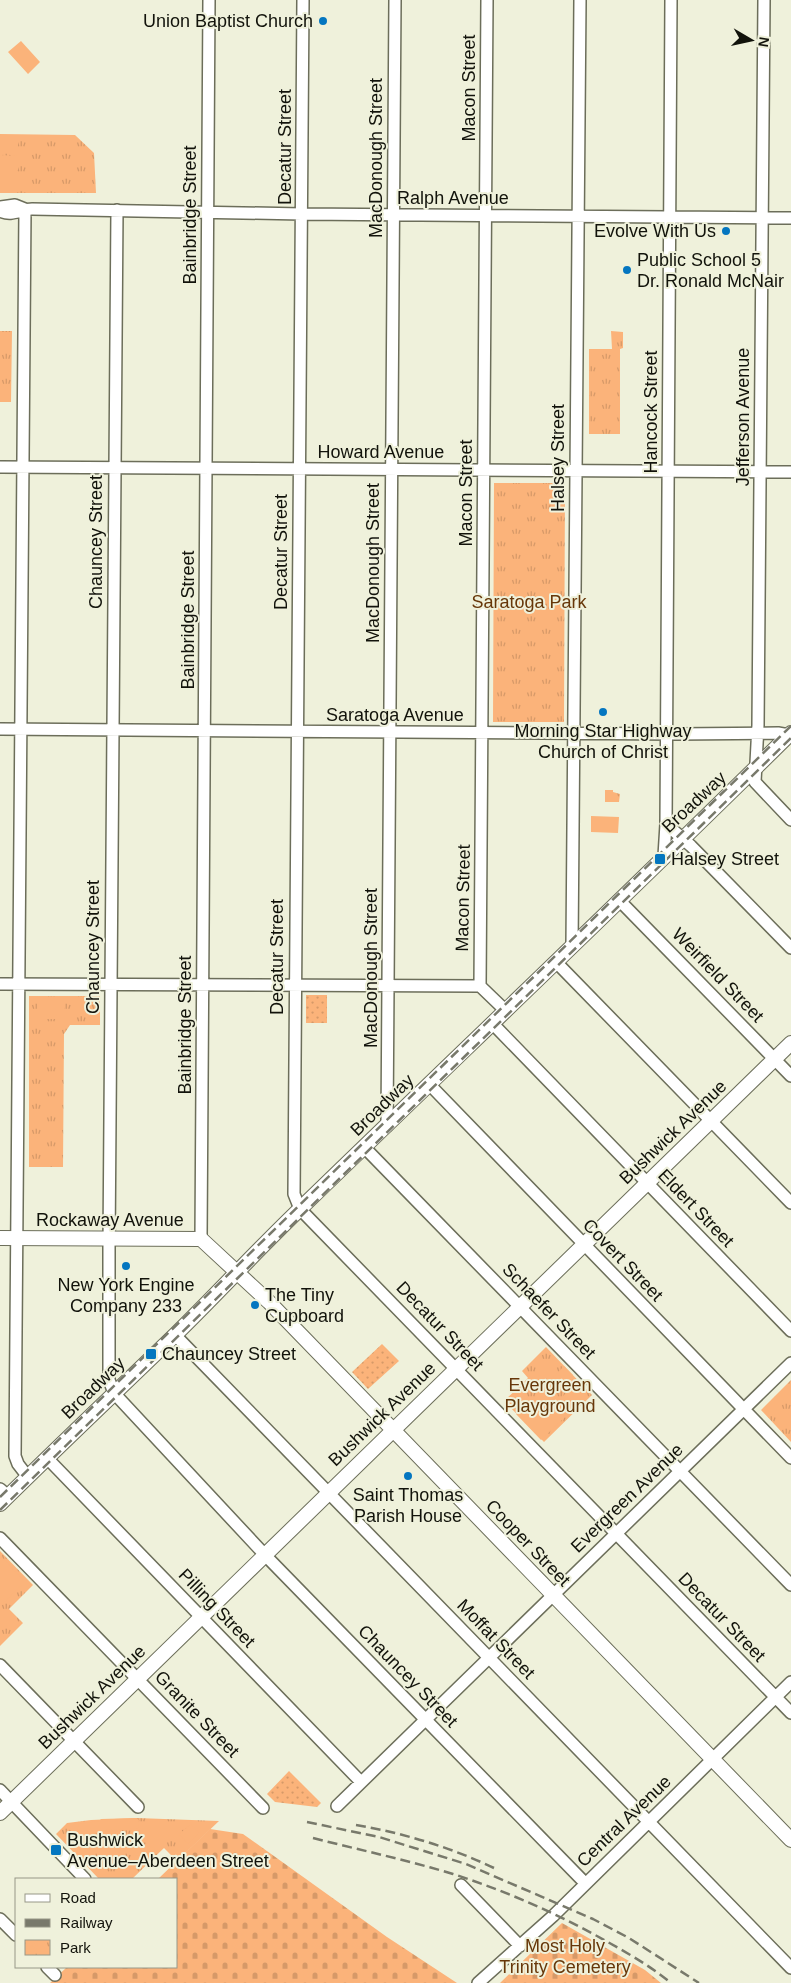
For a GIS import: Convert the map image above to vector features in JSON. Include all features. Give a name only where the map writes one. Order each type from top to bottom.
[{"type":"main road","name":"Broadway","points":[[3,1496],[28,1476],[175,1335],[300,1209],[493,1024],[790,734]]},
{"type":"main road","name":"Bushwick Avenue","points":[[0,1813],[791,1043]]},
{"type":"main road","name":"Rockaway Avenue","points":[[0,1238],[201,1240],[237,1273]]},
{"type":"main road","name":"Cooper Street","points":[[237,1273],[269,1302],[392,1431],[791,1840]]},
{"type":"street","name":"Bainbridge Street","points":[[201,1240],[209,0]]},
{"type":"street","name":"Decatur Street","points":[[303,0],[294,1194],[300,1209],[791,1713]]},
{"type":"street","name":"MacDonough Street","points":[[387,1126],[395,0]]},
{"type":"street","name":"Macon Street","points":[[480,986],[487,0]]},
{"type":"street","name":"Halsey Street","points":[[572,946],[580,0]]},
{"type":"street","name":"Hancock Street","points":[[664,856],[666,824],[671,0]]},
{"type":"street","name":"Jefferson Avenue","points":[[764,0],[758,733],[755,782],[791,820]]},
{"type":"street","name":"Ralph Avenue","points":[[0,207],[15,205],[25,210]]},
{"type":"street","name":"Ralph Avenue","points":[[0,212],[15,214],[25,210],[117,210],[302,214],[791,218]]},
{"type":"street","points":[[25,210],[15,1456],[21,1468],[28,1476]]},
{"type":"street","name":"Chauncey Street","points":[[117,210],[110,985],[109,1380],[114,1393],[265,1555],[585,1883]]},
{"type":"street","name":"Howard Avenue","points":[[0,467],[791,472]]},
{"type":"street","name":"Saratoga Avenue","points":[[0,729],[790,734]]},
{"type":"street","points":[[666,824],[791,948]]},
{"type":"street","name":"Weirfield Street","points":[[619,900],[791,1076]]},
{"type":"street","points":[[556,962],[791,1203]]},
{"type":"street","points":[[0,984],[480,986],[506,1011]]},
{"type":"street","name":"Eldert Street","points":[[493,1024],[791,1331]]},
{"type":"street","name":"Covert Street","points":[[430,1085],[791,1458]]},
{"type":"street","name":"Schaefer Street","points":[[365,1148],[791,1585]]},
{"type":"street","name":"Moffat Street","points":[[175,1335],[791,1968]]},
{"type":"street","name":"Evergreen Avenue","points":[[338,1806],[791,1363]]},
{"type":"street","name":"Pilling Street","points":[[47,1458],[362,1782]]},
{"type":"street","name":"Granite Street","points":[[0,1538],[263,1808]]},
{"type":"street","points":[[0,1665],[138,1808]]},
{"type":"street","name":"Central Avenue","points":[[478,1983],[520,1946],[791,1682]]},
{"type":"street","points":[[0,1790],[84,1878]]},
{"type":"street","points":[[461,1885],[520,1946]]},
{"type":"street","points":[[0,1919],[15,1934]]},
{"type":"green space","points":[[21,41],[40,62],[28,74],[8,52]]},
{"type":"green space","points":[[0,134],[75,135],[94,153],[96,193],[0,193]]},
{"type":"green space","points":[[0,138],[18,138],[18,152],[0,152]]},
{"type":"green space","points":[[0,155],[18,156],[18,170],[0,170]]},
{"type":"green space","points":[[0,173],[18,173],[18,188],[0,188]]},
{"type":"green space","points":[[0,331],[12,331],[11,402],[0,402]]},
{"type":"green space","points":[[611,331],[623,332],[623,348],[620,349],[620,434],[589,434],[589,349],[612,349]]},
{"type":"green space","points":[[0,332],[11,332],[11,352],[0,352]]},
{"type":"green space","name":"Saratoga Park","points":[[494,483],[565,483],[564,722],[493,722]]},
{"type":"green space","points":[[605,790],[613,790],[613,792],[620,794],[619,802],[605,802]]},
{"type":"green space","points":[[591,816],[619,817],[618,833],[591,832]]},
{"type":"green space","points":[[306,995],[327,995],[327,1023],[306,1023]]},
{"type":"green space","points":[[29,996],[100,996],[100,1025],[70,1025],[64,1034],[63,1167],[29,1167]]},
{"type":"green space","points":[[38,1004],[64,1004],[64,1019],[38,1019]]},
{"type":"green space","points":[[382,1344],[399,1361],[368,1389],[352,1372]]},
{"type":"green space","name":"Evergreen Playground","points":[[546,1347],[592,1395],[544,1442],[504,1401],[528,1378],[522,1371]]},
{"type":"green space","points":[[564,1366],[573,1375],[551,1397],[543,1388]]},
{"type":"green space","points":[[791,1380],[791,1442],[761,1410]]},
{"type":"green space","points":[[576,1383],[587,1393],[568,1411],[558,1401]]},
{"type":"green space","points":[[541,1391],[565,1417],[541,1440],[516,1414]]},
{"type":"green space","points":[[0,1551],[33,1585],[9,1609],[23,1623],[0,1646]]},
{"type":"green space","points":[[0,1555],[22,1579],[22,1585],[0,1606]]},
{"type":"green space","points":[[289,1771],[321,1803],[317,1807],[275,1802],[267,1794]]},
{"type":"green space","points":[[137,1818],[219,1821],[177,1861],[164,1848],[133,1878],[98,1878],[56,1834],[67,1823]]},
{"type":"green space","points":[[137,1818],[139,1820],[138,1828],[134,1831],[109,1829],[84,1837],[77,1830],[79,1824],[99,1821],[101,1819]]},
{"type":"green space","points":[[143,1822],[164,1822],[164,1836],[142,1836]]},
{"type":"green space","points":[[191,1824],[199,1833],[188,1844],[179,1834]]},
{"type":"green space","points":[[210,1829],[243,1834],[387,1937],[457,1983],[50,1983],[66,1968],[178,1968],[178,1878],[159,1878]]},
{"type":"green space","name":"Most Holy Trinity Cemetery","points":[[562,1923],[645,1970],[661,1983],[500,1983]]},
{"type":"railway","points":[[0,1497],[791,726]]},
{"type":"railway","points":[[0,1510],[791,738]]},
{"type":"railway","points":[[307,1822],[379,1837],[466,1864],[593,1919],[629,1938],[699,1983]]},
{"type":"railway","points":[[356,1825],[426,1842],[494,1868]]},
{"type":"railway","points":[[313,1838],[436,1869],[508,1894],[597,1936],[644,1963],[671,1983]]},
{"type":"place","name":"Union Baptist Church","points":[[323,21]]},
{"type":"place","name":"Evolve With Us","points":[[726,231]]},
{"type":"place","name":"Public School 5 Dr. Ronald McNair","points":[[627,270]]},
{"type":"place","name":"Morning Star Highway Church of Christ","points":[[603,712]]},
{"type":"place","name":"Halsey Street","points":[[660,859]]},
{"type":"place","name":"New York Engine Company 233","points":[[126,1266]]},
{"type":"place","name":"The Tiny Cupboard","points":[[255,1305]]},
{"type":"place","name":"Chauncey Street","points":[[151,1354]]},
{"type":"place","name":"Saint Thomas Parish House","points":[[408,1476]]},
{"type":"place","name":"Bushwick Avenue–Aberdeen Street","points":[[56,1850]]}]
